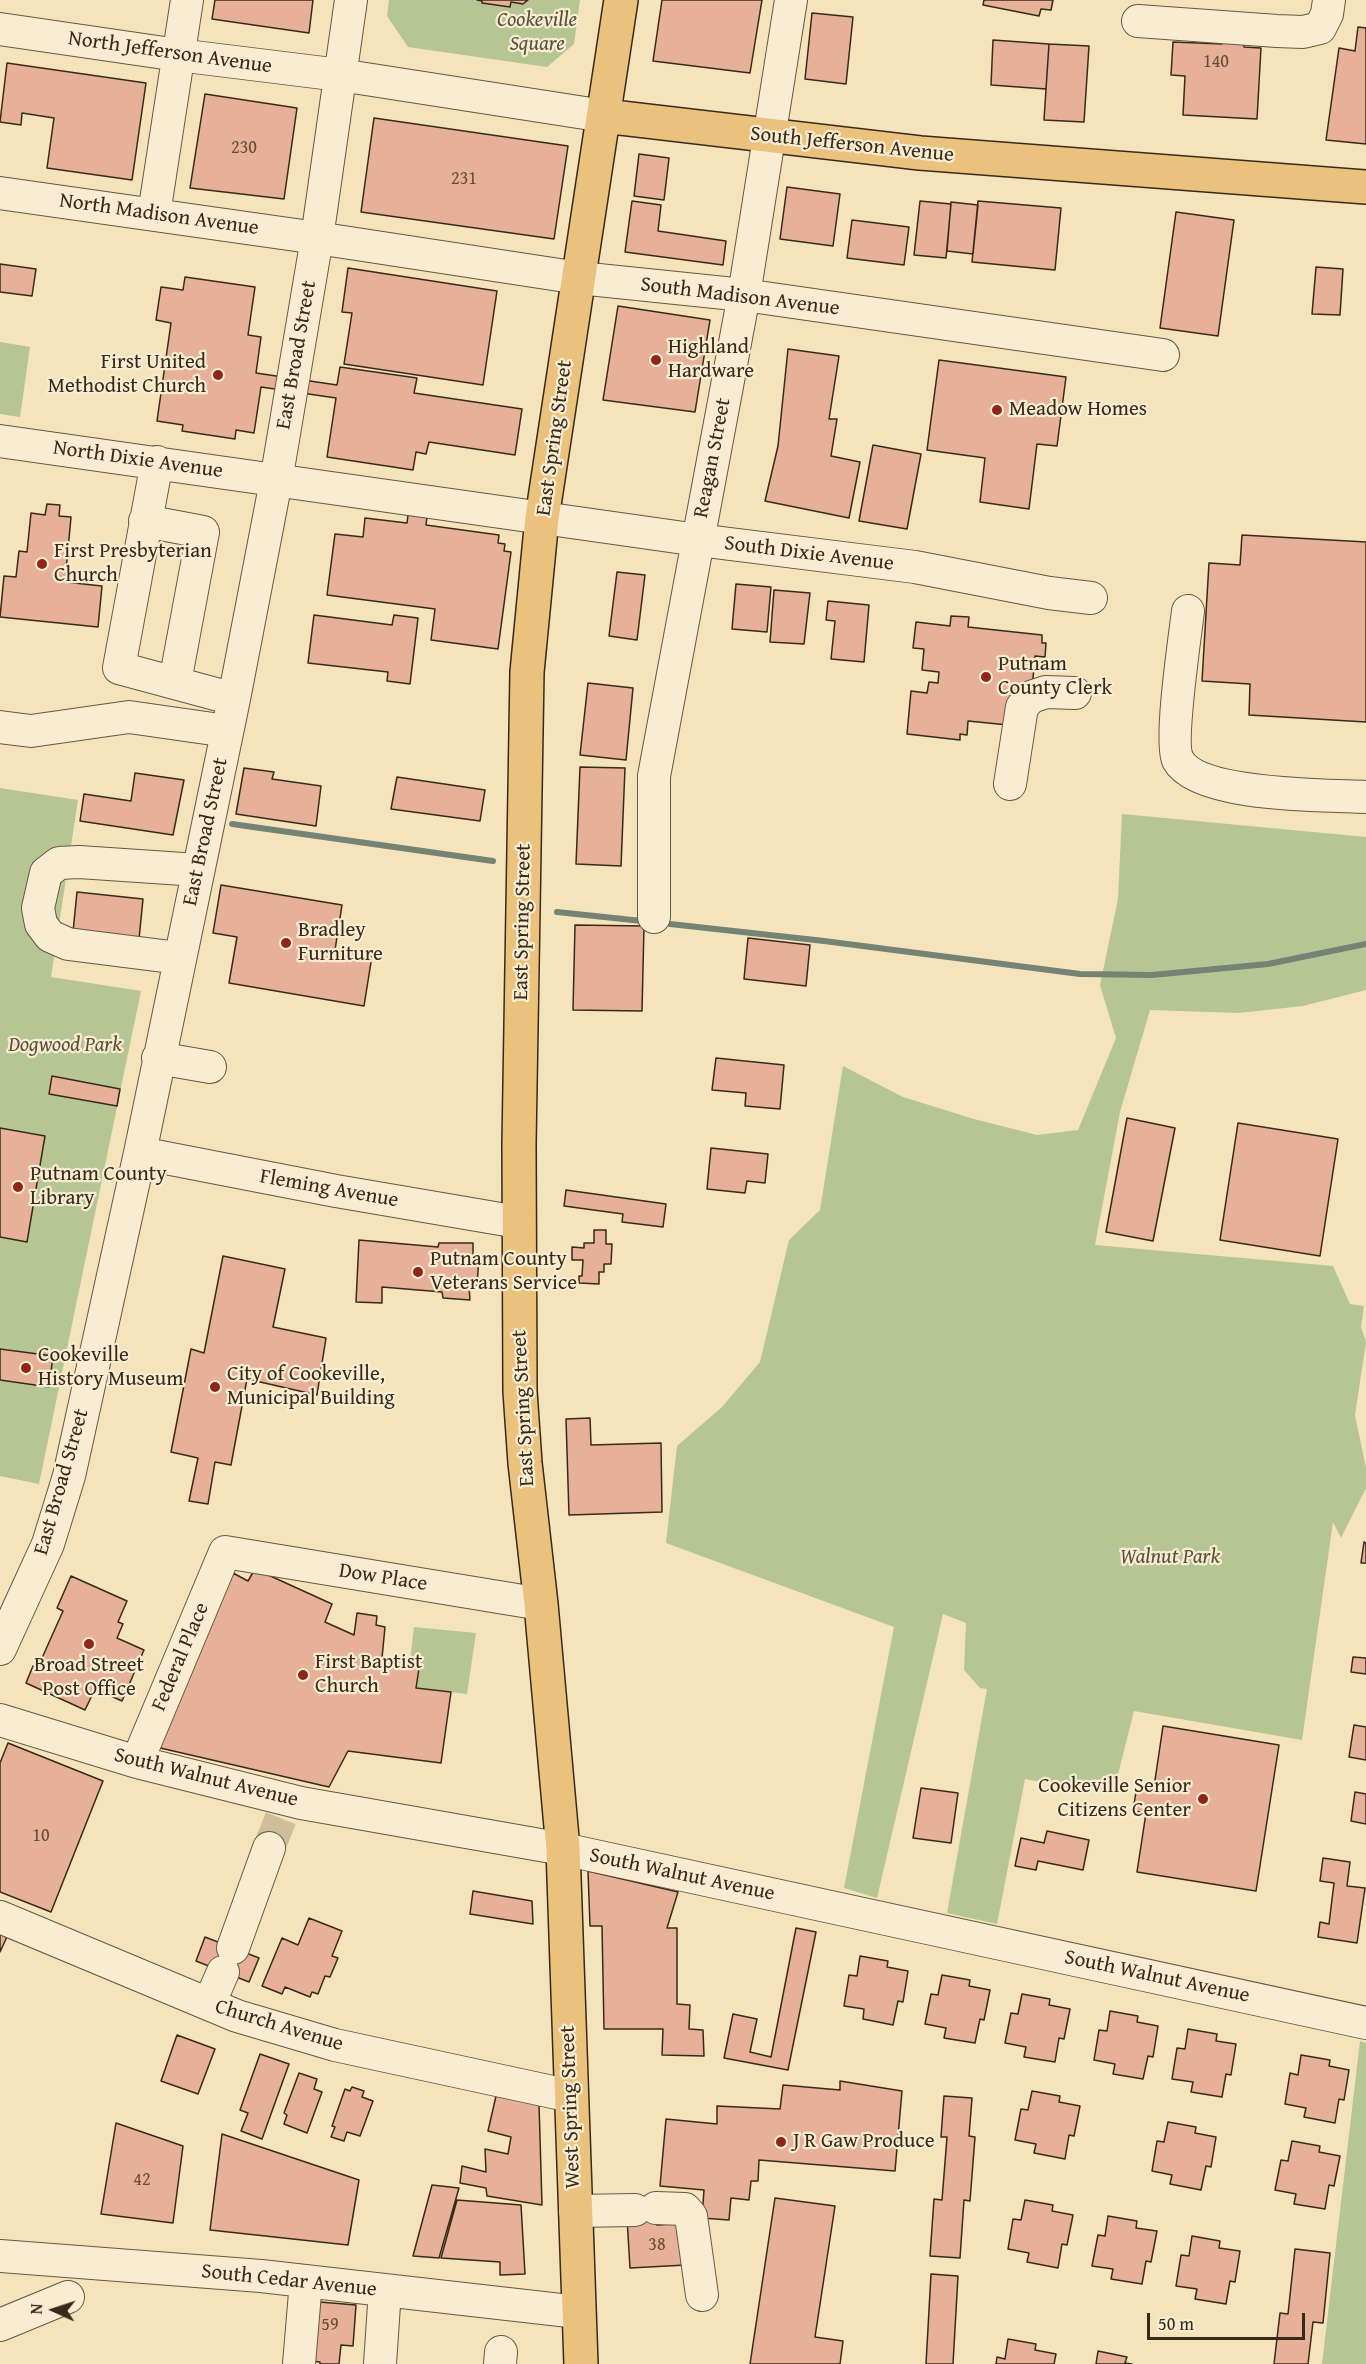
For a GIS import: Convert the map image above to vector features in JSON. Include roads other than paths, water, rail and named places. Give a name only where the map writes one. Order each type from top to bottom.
[{"type":"main road","name":"East Spring Street","points":[[563,1849],[541,1604],[532,1539],[520,1391],[518,1222],[527,672],[542,518],[621,0]]},
{"type":"main road","name":"South Jefferson Avenue","points":[[604,116],[1024,163],[1366,188]]},
{"type":"main road","name":"West Spring Street","points":[[563,1849],[581,2364]]},
{"type":"street","points":[[154,214],[187,0]]},
{"type":"street","name":"East Broad Street","points":[[0,1648],[48,1544],[69,1476],[140,1153],[234,699],[276,481],[317,238],[351,0]]},
{"type":"street","name":"Reagan Street","points":[[654,917],[654,776],[744,295],[791,0]]},
{"type":"street","points":[[1138,21],[1223,29],[1304,32],[1320,28],[1327,14],[1329,0]]},
{"type":"street","name":"North Jefferson Avenue","points":[[0,29],[178,55],[340,75]]},
{"type":"street","name":"South Jefferson Avenue","points":[[340,75],[604,116]]},
{"type":"street","name":"North Madison Avenue","points":[[0,193],[317,238]]},
{"type":"street","name":"South Madison Avenue","points":[[317,238],[579,278],[744,295],[1163,355]]},
{"type":"street","name":"North Dixie Avenue","points":[[0,441],[276,481]]},
{"type":"street","points":[[157,462],[119,668],[234,699]]},
{"type":"street","name":"South Dixie Avenue","points":[[276,481],[698,540],[915,567],[1049,593],[1091,598]]},
{"type":"street","points":[[145,521],[203,532],[175,682]]},
{"type":"street","points":[[1188,611],[1174,737],[1178,760],[1193,773],[1220,784],[1275,793],[1366,797]]},
{"type":"street","points":[[1011,784],[1022,706],[1031,697],[1046,692],[1075,693]]},
{"type":"street","points":[[0,727],[31,731],[129,717],[227,731]]},
{"type":"street","points":[[179,958],[68,944],[50,936],[40,924],[38,908],[41,886],[46,873],[59,863],[79,862],[198,870]]},
{"type":"street","points":[[158,1058],[210,1067]]},
{"type":"street","name":"Fleming Avenue","points":[[140,1153],[336,1191],[518,1222]]},
{"type":"street","name":"Dow Place","points":[[225,1552],[541,1604]]},
{"type":"street","name":"Federal Place","points":[[137,1762],[225,1552]]},
{"type":"street","name":"South Walnut Avenue","points":[[0,1720],[137,1762],[301,1803],[563,1849],[1366,2023]]},
{"type":"street","points":[[209,2004],[228,1960],[269,1848]]},
{"type":"street","name":"Church Avenue","points":[[0,1917],[237,2016],[335,2045],[571,2096]]},
{"type":"street","points":[[575,2211],[685,2209],[691,2216],[702,2295]]},
{"type":"street","name":"South Cedar Avenue","points":[[0,2256],[306,2281],[579,2312]]},
{"type":"street","points":[[299,2364],[306,2281]]},
{"type":"street","points":[[380,2364],[385,2290]]},
{"type":"street","points":[[0,2325],[68,2297]]},
{"type":"waterway","points":[[232,824],[493,861]]},
{"type":"waterway","points":[[557,912],[642,921]]},
{"type":"waterway","points":[[670,924],[1080,974],[1152,975],[1268,964],[1366,944]]},
{"type":"tunnel","points":[[269,1848],[288,1800]]},
{"type":"place","name":"Highland Hardware","points":[[656,360]]},
{"type":"place","name":"First United Methodist Church","points":[[218,375]]},
{"type":"place","name":"Meadow Homes","points":[[997,410]]},
{"type":"place","name":"First Presbyterian Church","points":[[42,564]]},
{"type":"place","name":"Putnam County Clerk","points":[[986,677]]},
{"type":"place","name":"Bradley Furniture","points":[[286,943]]},
{"type":"place","name":"Putnam County Library","points":[[18,1187]]},
{"type":"place","name":"Putnam County Veterans Service","points":[[418,1272]]},
{"type":"place","name":"Cookeville History Museum","points":[[26,1368]]},
{"type":"place","name":"City of Cookeville, Municipal Building","points":[[215,1387]]},
{"type":"place","name":"Broad Street Post Office","points":[[89,1644]]},
{"type":"place","name":"First Baptist Church","points":[[303,1675]]},
{"type":"place","name":"Cookeville Senior Citizens Center","points":[[1203,1799]]},
{"type":"place","name":"J R Gaw Produce","points":[[781,2142]]},
{"type":"park label","name":"Cookeville Square","points":[[537,33]]},
{"type":"park label","name":"Dogwood Park","points":[[65,1046]]},
{"type":"park label","name":"Walnut Park","points":[[1170,1558]]}]
